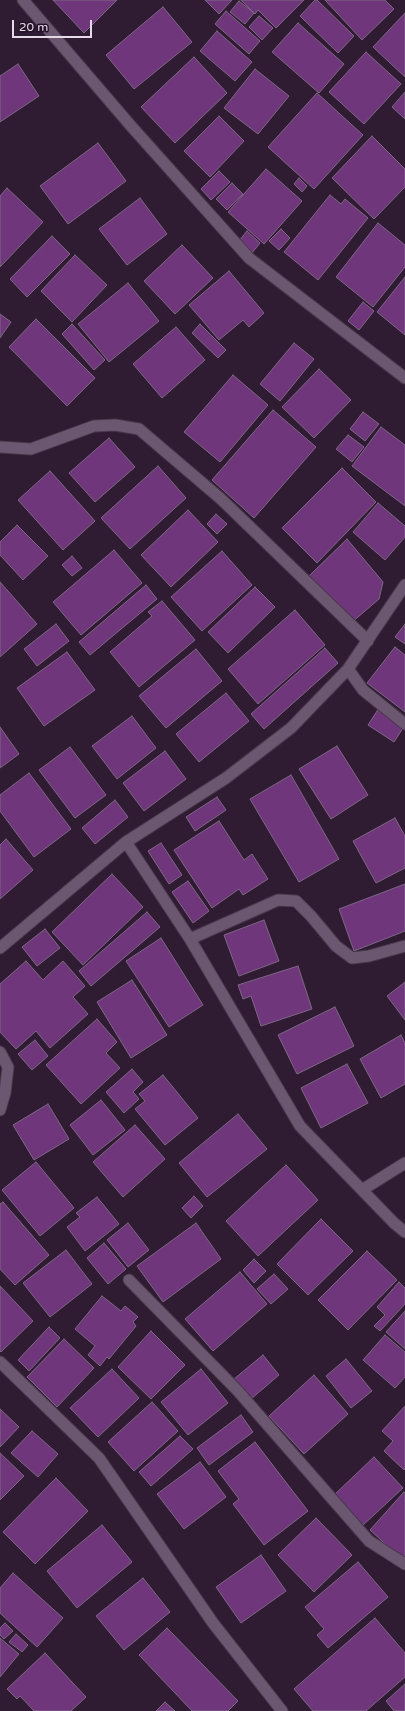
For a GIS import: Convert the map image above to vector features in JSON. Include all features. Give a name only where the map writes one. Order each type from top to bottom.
[{"type":"street","points":[[23,0],[131,126],[249,258],[405,378]]},
{"type":"street","points":[[0,447],[31,449],[94,426],[115,425],[139,429],[154,440],[221,499],[368,641]]},
{"type":"street","points":[[0,948],[126,842],[226,778],[291,728],[348,669],[405,585]]},
{"type":"street","points":[[348,669],[363,690],[405,724]]},
{"type":"street","points":[[126,842],[190,939],[300,1126],[394,1223],[405,1232]]},
{"type":"street","points":[[190,939],[278,900],[296,901],[311,916],[336,946],[352,958],[369,956],[405,946]]},
{"type":"street","points":[[0,1052],[8,1067],[5,1094],[0,1110]]},
{"type":"street","points":[[362,1190],[405,1163]]},
{"type":"street","points":[[129,1280],[237,1390],[369,1541],[405,1564]]},
{"type":"street","points":[[0,1362],[99,1458],[212,1623],[282,1711]]},
{"type":"building","points":[[53,0],[117,0],[84,33]]},
{"type":"building","points":[[205,0],[232,0],[219,14]]},
{"type":"building","points":[[241,0],[304,0],[276,28],[258,10],[255,14]]},
{"type":"building","points":[[315,0],[317,0],[354,36],[338,53],[300,16]]},
{"type":"building","points":[[325,0],[385,0],[394,9],[362,40]]},
{"type":"building","points":[[239,1],[254,13],[245,24],[230,12]]},
{"type":"building","points":[[163,7],[192,42],[134,89],[106,55]]},
{"type":"building","points":[[226,11],[260,41],[249,54],[215,24]]},
{"type":"building","points":[[405,13],[405,77],[373,47]]},
{"type":"building","points":[[259,16],[273,28],[262,40],[249,27]]},
{"type":"building","points":[[298,23],[344,64],[319,93],[272,52]]},
{"type":"building","points":[[217,31],[252,62],[235,81],[200,51]]},
{"type":"building","points":[[366,52],[401,84],[364,124],[329,92]]},
{"type":"building","points":[[194,57],[227,93],[175,143],[141,107]]},
{"type":"building","points":[[18,64],[39,96],[0,122],[0,76]]},
{"type":"building","points":[[255,69],[289,96],[258,134],[224,108]]},
{"type":"building","points":[[405,92],[405,119],[392,107]]},
{"type":"building","points":[[317,93],[363,135],[314,189],[268,147]]},
{"type":"building","points":[[219,116],[244,141],[210,177],[184,151]]},
{"type":"building","points":[[372,136],[405,169],[405,187],[374,219],[332,178]]},
{"type":"building","points":[[98,143],[126,181],[68,224],[40,186]]},
{"type":"building","points":[[266,169],[302,201],[264,244],[228,212]]},
{"type":"building","points":[[219,171],[230,182],[211,200],[201,189]]},
{"type":"building","points":[[299,178],[307,186],[302,192],[294,184]]},
{"type":"building","points":[[232,183],[243,194],[227,210],[216,199]]},
{"type":"building","points":[[7,188],[43,222],[0,267],[0,196]]},
{"type":"building","points":[[330,195],[341,204],[345,199],[368,218],[318,280],[284,252]]},
{"type":"building","points":[[140,198],[167,234],[127,265],[99,229]]},
{"type":"building","points":[[378,223],[405,245],[405,267],[373,307],[336,277]]},
{"type":"building","points":[[281,229],[290,238],[279,250],[269,241]]},
{"type":"building","points":[[247,231],[260,243],[252,253],[239,241]]},
{"type":"building","points":[[52,236],[70,254],[27,297],[10,279]]},
{"type":"building","points":[[182,245],[213,278],[175,314],[144,281]]},
{"type":"building","points":[[75,255],[107,285],[72,322],[41,291]]},
{"type":"building","points":[[229,271],[264,313],[249,327],[243,320],[219,340],[189,305]]},
{"type":"building","points":[[405,277],[405,335],[377,312]]},
{"type":"building","points":[[128,283],[159,321],[109,362],[78,324]]},
{"type":"building","points":[[363,302],[374,311],[359,330],[348,321]]},
{"type":"building","points":[[0,314],[11,322],[0,338]]},
{"type":"building","points":[[36,319],[95,378],[67,406],[9,347]]},
{"type":"building","points":[[72,324],[105,360],[94,370],[62,334]]},
{"type":"building","points":[[200,324],[226,350],[218,358],[192,333]]},
{"type":"building","points":[[176,327],[205,360],[162,398],[133,364]]},
{"type":"building","points":[[294,343],[314,359],[280,401],[260,384]]},
{"type":"building","points":[[319,369],[351,400],[314,438],[282,407]]},
{"type":"building","points":[[233,375],[268,405],[220,462],[184,432]]},
{"type":"building","points":[[273,410],[316,447],[254,518],[212,480]]},
{"type":"building","points":[[363,412],[379,424],[365,441],[350,429]]},
{"type":"building","points":[[381,427],[405,445],[405,506],[352,466]]},
{"type":"building","points":[[348,435],[364,447],[352,462],[336,449]]},
{"type":"building","points":[[109,438],[135,467],[95,502],[69,473]]},
{"type":"building","points":[[158,466],[186,498],[130,549],[101,518]]},
{"type":"building","points":[[342,468],[376,502],[317,563],[282,528]]},
{"type":"building","points":[[50,471],[95,521],[63,550],[18,500]]},
{"type":"building","points":[[378,503],[405,526],[405,537],[385,560],[353,532]]},
{"type":"building","points":[[188,510],[218,542],[171,587],[141,555]]},
{"type":"building","points":[[216,514],[227,524],[217,534],[207,524]]},
{"type":"building","points":[[17,525],[48,556],[23,580],[0,555],[0,542]]},
{"type":"building","points":[[347,539],[383,582],[379,599],[351,623],[308,577]]},
{"type":"building","points":[[114,550],[142,583],[81,635],[53,602]]},
{"type":"building","points":[[222,551],[252,585],[202,631],[171,597]]},
{"type":"building","points":[[72,556],[82,568],[72,576],[62,565]]},
{"type":"building","points":[[0,582],[37,624],[0,657]]},
{"type":"building","points":[[146,585],[157,599],[90,655],[79,642]]},
{"type":"building","points":[[255,587],[275,607],[228,653],[208,632]]},
{"type":"building","points":[[162,601],[195,640],[139,687],[110,652],[152,616],[148,612]]},
{"type":"building","points":[[295,610],[325,645],[258,704],[228,669]]},
{"type":"building","points":[[56,624],[69,641],[37,666],[24,649]]},
{"type":"building","points":[[405,624],[405,644],[395,637]]},
{"type":"building","points":[[395,647],[405,655],[405,712],[367,683]]},
{"type":"building","points":[[325,648],[338,663],[264,729],[251,714]]},
{"type":"building","points":[[196,649],[222,681],[166,728],[139,696]]},
{"type":"building","points":[[67,652],[95,690],[44,726],[17,688]]},
{"type":"building","points":[[226,693],[249,721],[199,762],[176,734]]},
{"type":"building","points":[[379,708],[405,725],[394,742],[368,725]]},
{"type":"building","points":[[132,716],[156,748],[117,779],[92,746]]},
{"type":"building","points":[[0,727],[19,754],[0,768]]},
{"type":"building","points":[[337,746],[368,795],[331,819],[299,769]]},
{"type":"building","points":[[70,747],[106,795],[75,818],[39,770]]},
{"type":"building","points":[[165,751],[186,779],[144,811],[123,783]]},
{"type":"building","points":[[29,773],[71,829],[34,857],[0,811],[0,795]]},
{"type":"building","points":[[291,775],[339,859],[299,882],[250,799]]},
{"type":"building","points":[[217,797],[226,810],[195,831],[186,817]]},
{"type":"building","points":[[115,800],[128,817],[95,844],[82,828]]},
{"type":"building","points":[[395,818],[405,836],[405,868],[376,883],[353,841]]},
{"type":"building","points":[[219,821],[244,860],[252,854],[268,879],[243,895],[239,889],[212,908],[174,850]]},
{"type":"building","points":[[6,839],[33,870],[0,899],[0,845]]},
{"type":"building","points":[[161,843],[182,875],[169,884],[148,851]]},
{"type":"building","points":[[112,874],[143,907],[83,965],[52,932]]},
{"type":"building","points":[[188,881],[209,911],[193,923],[172,892]]},
{"type":"building","points":[[405,884],[405,931],[354,951],[339,909]]},
{"type":"building","points":[[147,912],[160,927],[91,986],[79,971]]},
{"type":"building","points":[[264,920],[279,961],[239,976],[224,935]]},
{"type":"building","points":[[45,929],[60,948],[37,966],[22,947]]},
{"type":"building","points":[[161,938],[203,1005],[169,1027],[126,961]]},
{"type":"building","points":[[26,961],[43,980],[63,961],[85,986],[73,997],[88,1014],[50,1048],[36,1031],[16,1049],[0,1032],[0,984]]},
{"type":"building","points":[[298,966],[312,1009],[261,1026],[251,996],[243,999],[238,985]]},
{"type":"building","points":[[132,980],[167,1035],[131,1058],[97,1002]]},
{"type":"building","points":[[405,982],[405,1020],[387,996]]},
{"type":"building","points":[[335,1007],[354,1046],[297,1074],[278,1035]]},
{"type":"building","points":[[97,1019],[117,1042],[106,1053],[120,1068],[81,1104],[46,1065]]},
{"type":"building","points":[[401,1035],[405,1043],[405,1084],[381,1098],[360,1059]]},
{"type":"building","points":[[35,1040],[48,1056],[32,1070],[18,1054]]},
{"type":"building","points":[[347,1064],[368,1103],[321,1128],[301,1088]]},
{"type":"building","points":[[132,1069],[143,1082],[133,1092],[139,1099],[124,1113],[106,1092]]},
{"type":"building","points":[[163,1075],[198,1118],[165,1145],[135,1109],[145,1101],[139,1094]]},
{"type":"building","points":[[101,1100],[125,1130],[93,1155],[70,1125]]},
{"type":"building","points":[[48,1104],[69,1139],[34,1160],[13,1125]]},
{"type":"building","points":[[238,1114],[267,1149],[207,1197],[179,1163]]},
{"type":"building","points":[[135,1125],[165,1159],[123,1197],[93,1162]]},
{"type":"building","points":[[36,1162],[74,1208],[40,1236],[2,1190]]},
{"type":"building","points":[[286,1165],[318,1200],[258,1256],[226,1221]]},
{"type":"building","points":[[194,1196],[203,1206],[191,1218],[182,1208]]},
{"type":"building","points":[[97,1197],[119,1224],[85,1251],[67,1227],[80,1217],[76,1213]]},
{"type":"building","points":[[3,1202],[49,1255],[15,1285],[0,1269],[0,1204]]},
{"type":"building","points":[[321,1219],[353,1251],[308,1295],[277,1264]]},
{"type":"building","points":[[128,1223],[149,1250],[128,1267],[107,1240]]},
{"type":"building","points":[[196,1223],[221,1259],[163,1302],[137,1266]]},
{"type":"building","points":[[104,1243],[126,1269],[108,1284],[87,1258]]},
{"type":"building","points":[[66,1250],[92,1284],[50,1317],[23,1283]]},
{"type":"building","points":[[367,1251],[397,1280],[348,1330],[318,1300]]},
{"type":"building","points":[[254,1259],[266,1271],[254,1283],[243,1270]]},
{"type":"building","points":[[240,1272],[267,1304],[213,1351],[185,1319]]},
{"type":"building","points":[[274,1274],[288,1289],[271,1304],[257,1289]]},
{"type":"building","points":[[399,1282],[405,1288],[405,1304],[380,1331],[374,1326],[385,1315],[377,1307]]},
{"type":"building","points":[[0,1286],[33,1321],[1,1352],[0,1351]]},
{"type":"building","points":[[102,1296],[121,1311],[125,1306],[138,1317],[133,1322],[136,1326],[109,1359],[107,1357],[100,1366],[88,1355],[95,1346],[75,1329]]},
{"type":"building","points":[[405,1311],[405,1349],[386,1332]]},
{"type":"building","points":[[49,1327],[60,1338],[29,1371],[18,1360]]},
{"type":"building","points":[[151,1331],[185,1365],[151,1399],[118,1367]]},
{"type":"building","points":[[385,1335],[405,1352],[405,1377],[395,1388],[363,1360]]},
{"type":"building","points":[[64,1339],[94,1368],[57,1407],[27,1377]]},
{"type":"building","points":[[263,1355],[279,1375],[251,1399],[234,1379]]},
{"type":"building","points":[[346,1359],[372,1391],[351,1408],[326,1376]]},
{"type":"building","points":[[112,1369],[139,1398],[98,1437],[70,1408]]},
{"type":"building","points":[[201,1369],[228,1403],[188,1435],[161,1402]]},
{"type":"building","points":[[314,1375],[348,1414],[304,1454],[269,1416]]},
{"type":"building","points":[[152,1402],[178,1431],[134,1471],[108,1442]]},
{"type":"building","points":[[405,1406],[404,1470],[384,1451],[393,1441],[382,1431]]},
{"type":"building","points":[[0,1409],[19,1427],[0,1447]]},
{"type":"building","points":[[241,1415],[253,1432],[209,1465],[197,1448]]},
{"type":"building","points":[[32,1431],[58,1454],[38,1477],[11,1453]]},
{"type":"building","points":[[180,1436],[193,1449],[151,1486],[139,1472]]},
{"type":"building","points":[[255,1442],[308,1511],[264,1545],[233,1504],[239,1499],[218,1471]]},
{"type":"building","points":[[0,1453],[24,1476],[0,1500]]},
{"type":"building","points":[[374,1457],[403,1488],[362,1526],[333,1496]]},
{"type":"building","points":[[200,1462],[226,1497],[184,1529],[157,1494]]},
{"type":"building","points":[[56,1478],[88,1511],[35,1564],[3,1532]]},
{"type":"building","points":[[404,1492],[405,1493],[405,1562],[370,1530]]},
{"type":"building","points":[[316,1518],[352,1555],[314,1592],[278,1555]]},
{"type":"building","points":[[102,1525],[132,1562],[77,1608],[47,1571]]},
{"type":"building","points":[[261,1555],[286,1591],[241,1623],[216,1587]]},
{"type":"building","points":[[358,1562],[388,1597],[328,1648],[317,1635],[324,1629],[305,1607]]},
{"type":"building","points":[[13,1573],[63,1618],[37,1647],[0,1613],[0,1588]]},
{"type":"building","points":[[143,1578],[170,1612],[124,1650],[96,1616]]},
{"type":"building","points":[[375,1618],[405,1653],[405,1677],[366,1711],[313,1711],[294,1689]]},
{"type":"building","points":[[5,1623],[13,1631],[4,1639],[0,1635],[0,1628]]},
{"type":"building","points":[[167,1628],[238,1701],[228,1711],[192,1711],[139,1655]]},
{"type":"building","points":[[16,1634],[28,1645],[22,1652],[9,1642]]},
{"type":"building","points":[[0,1638],[19,1654],[0,1677]]},
{"type":"building","points":[[45,1653],[86,1697],[71,1711],[34,1711],[20,1696],[17,1699],[7,1689]]},
{"type":"building","points":[[405,1684],[405,1711],[394,1711],[386,1701]]},
{"type":"building","points":[[165,1702],[175,1711],[156,1711]]}]
